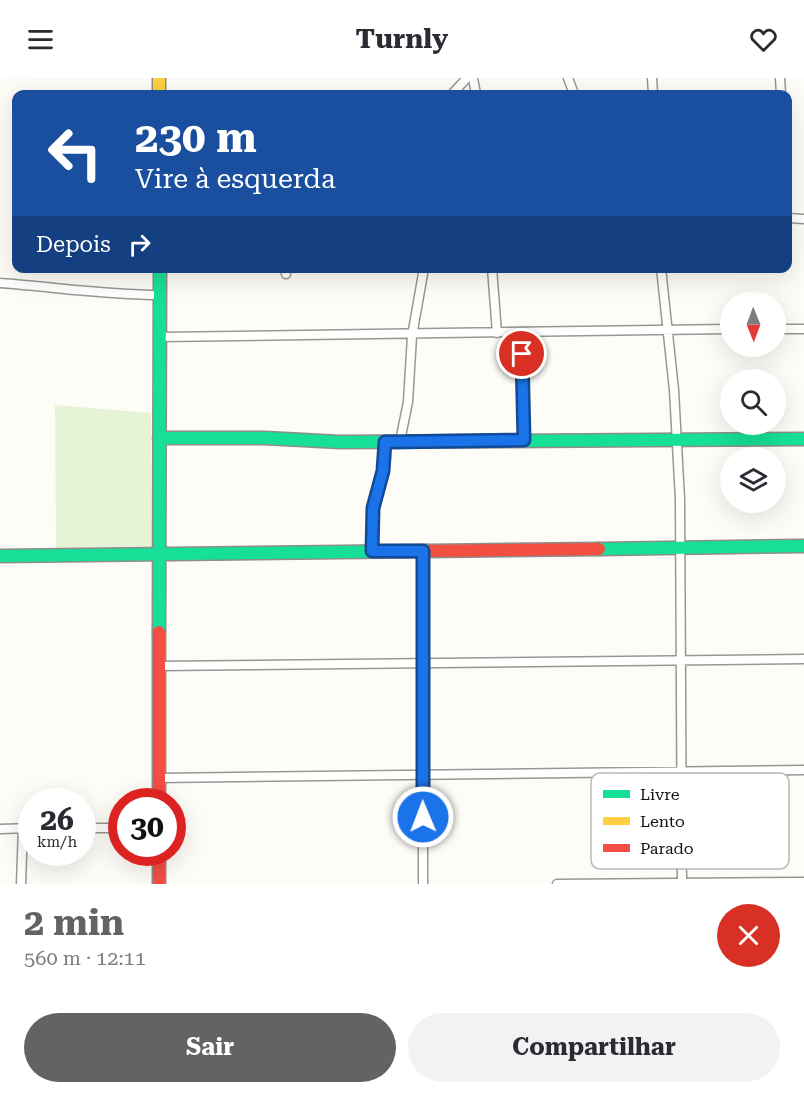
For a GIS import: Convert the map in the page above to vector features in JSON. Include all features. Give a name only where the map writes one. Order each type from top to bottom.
[{"type":"street","points":[[456,90],[467,78]]},
{"type":"street","points":[[159,788],[160,273]]},
{"type":"street","points":[[400,441],[411,384],[412,336],[423,273]]},
{"type":"street","points":[[492,273],[497,333]]},
{"type":"street","points":[[662,273],[669,330],[681,547],[682,772]]},
{"type":"street","points":[[0,284],[73,288],[109,294],[160,296]]},
{"type":"street","points":[[160,337],[412,336],[720,329]]},
{"type":"street","points":[[786,329],[804,329]]},
{"type":"street","points":[[521,333],[524,440]]},
{"type":"street","points":[[159,438],[385,442],[804,439]]},
{"type":"street","points":[[372,551],[373,508],[383,471],[385,442]]},
{"type":"street","points":[[0,556],[804,546]]},
{"type":"street","points":[[423,551],[423,884]]},
{"type":"street","points":[[159,666],[804,659]]},
{"type":"street","points":[[159,778],[804,770]]},
{"type":"street","points":[[0,829],[18,828]]},
{"type":"street","points":[[21,884],[23,866]]},
{"type":"street","points":[[159,866],[159,884]]},
{"type":"street","points":[[558,884],[804,882]]},
{"type":"green space","points":[[55,405],[151,413],[152,548],[56,550]]},
{"type":"traffic: fast","points":[[159,632],[160,273]]},
{"type":"traffic: fast","points":[[159,438],[265,438],[340,442],[804,439]]},
{"type":"traffic: fast","points":[[599,549],[804,546]]},
{"type":"traffic: fast","points":[[0,556],[427,551]]},
{"type":"traffic: slow","points":[[159,78],[159,90]]},
{"type":"traffic: jam","points":[[427,551],[599,549]]},
{"type":"traffic: jam","points":[[159,632],[159,788]]},
{"type":"traffic: jam","points":[[159,866],[159,884]]},
{"type":"route","points":[[423,817],[423,551],[372,551],[373,508],[376,492],[381,482],[385,442],[524,440],[522,354]]}]
